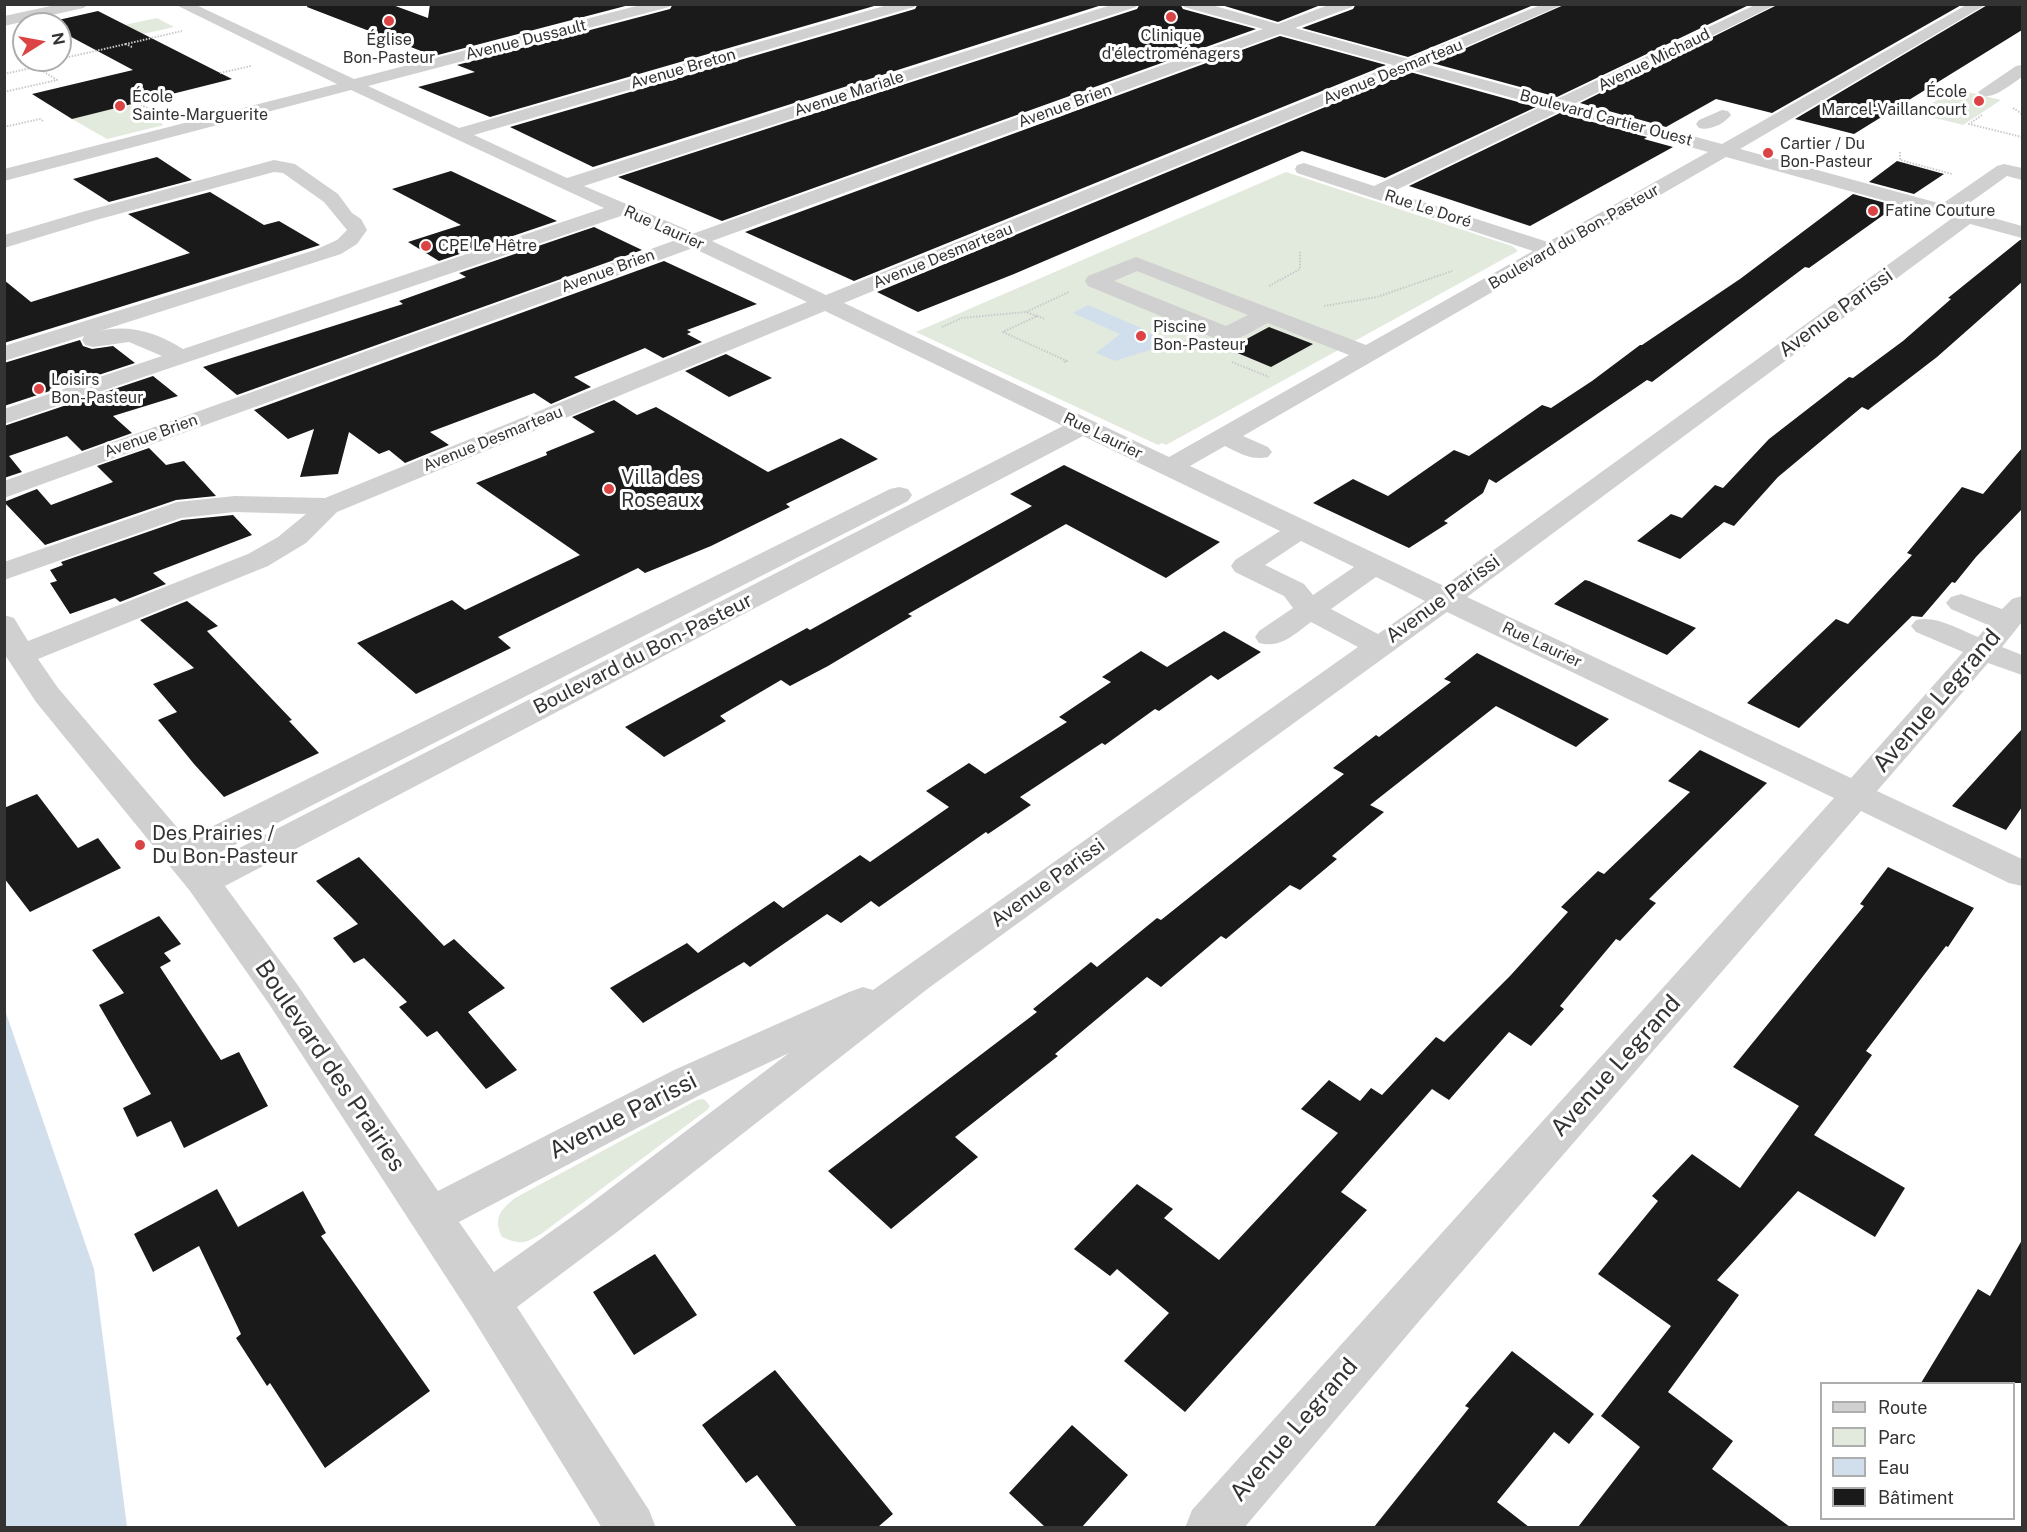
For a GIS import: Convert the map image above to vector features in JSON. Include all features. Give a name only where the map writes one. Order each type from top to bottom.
[{"type":"street","points":[[4,21],[83,4]]},
{"type":"street","name":"Rue Laurier","points":[[181,4],[566,184],[694,240],[2022,874]]},
{"type":"street","name":"Avenue Dussault","points":[[4,175],[352,85],[636,7],[664,4]]},
{"type":"street","name":"Avenue Breton","points":[[458,134],[909,4]]},
{"type":"street","name":"Avenue Mariale","points":[[566,184],[1131,4]]},
{"type":"street","name":"Boulevard Cartier Ouest","points":[[1189,4],[2022,232]]},
{"type":"street","name":"Avenue Brien","points":[[4,490],[1347,4]]},
{"type":"street","name":"Avenue Desmarteau","points":[[4,572],[177,510],[235,504],[328,506],[1557,4]]},
{"type":"street","name":"Avenue Michaud","points":[[1376,192],[1770,4]]},
{"type":"street","name":"Boulevard du Bon-Pasteur","points":[[1168,468],[1980,4]]},
{"type":"street","points":[[1987,92],[2022,70]]},
{"type":"street","points":[[1585,93],[1610,99]]},
{"type":"street","points":[[1705,124],[1722,115]]},
{"type":"street","points":[[1684,119],[1749,136]]},
{"type":"street","points":[[4,242],[99,213],[278,165],[288,168],[331,198],[345,217],[354,223],[357,230],[352,238],[339,248],[317,256],[4,354]]},
{"type":"street","name":"Rue Le Doré","points":[[1304,169],[1552,250]]},
{"type":"street","name":"Avenue Parissi","points":[[488,1302],[602,1219],[917,977],[1445,599],[1956,214],[2004,170],[2022,174]]},
{"type":"street","points":[[4,417],[621,209]]},
{"type":"street","points":[[1267,314],[1227,335],[1096,281],[1136,263],[1267,314],[1368,354]]},
{"type":"street","points":[[4,369],[114,334],[150,339],[181,358]]},
{"type":"street","name":"Boulevard du Bon-Pasteur","points":[[192,870],[1071,421]]},
{"type":"street","points":[[1223,436],[1259,452]]},
{"type":"street","points":[[1229,497],[1257,480]]},
{"type":"street","name":"Avenue Desmarteau","points":[[12,640],[264,557],[304,532],[328,506]]},
{"type":"street","points":[[1299,530],[1245,566],[1294,590],[1309,609],[1378,646]]},
{"type":"street","points":[[1270,637],[1374,566]]},
{"type":"street","points":[[1961,603],[2015,613]]},
{"type":"street","name":"Avenue Legrand","points":[[1210,1527],[1858,794],[2015,613]]},
{"type":"street","points":[[1926,626],[2022,666]]},
{"type":"street","name":"Boulevard des Prairies","points":[[12,640],[65,718],[192,870],[283,994],[488,1302],[631,1527]]},
{"type":"street","name":"Avenue Parissi","points":[[430,1216],[688,1082],[917,977]]},
{"type":"path","points":[[72,56],[188,30]]},
{"type":"path","points":[[133,36],[142,40]]},
{"type":"path","points":[[126,44],[132,47]]},
{"type":"path","points":[[220,73],[253,65]]},
{"type":"path","points":[[4,92],[57,80],[44,72]]},
{"type":"path","points":[[4,127],[40,118],[43,121]]},
{"type":"path","points":[[1900,152],[1898,161],[1953,174]]},
{"type":"path","points":[[1237,303],[1300,269],[1300,251]]},
{"type":"path","points":[[1267,314],[1377,297],[1458,269]]},
{"type":"path","points":[[933,331],[963,319],[1026,312],[1077,288]]},
{"type":"path","points":[[1026,312],[1045,320]]},
{"type":"path","points":[[1037,316],[1003,332],[1067,361],[1064,362]]},
{"type":"path","points":[[1259,372],[1270,378]]},
{"type":"green space","points":[[157,18],[174,27],[93,45],[77,35]]},
{"type":"green space","points":[[1955,89],[2001,100],[1963,125],[1916,113]]},
{"type":"green space","points":[[126,105],[137,108],[141,112],[134,117],[137,119],[152,118],[164,125],[107,139],[72,119]]},
{"type":"green space","points":[[1286,172],[1512,246],[1518,251],[1166,445],[1162,443],[1158,445],[916,332]]},
{"type":"green space","points":[[704,1099],[710,1106],[707,1110],[541,1234],[522,1242],[502,1237],[498,1220],[505,1207],[515,1198],[697,1100]]},
{"type":"water","name":"Piscine Bon-Pasteur","points":[[1088,305],[1172,343],[1115,361],[1096,353],[1120,334],[1073,313]]},
{"type":"water","points":[[5,1010],[94,1269],[127,1527],[5,1527]]},
{"type":"building","points":[[308,4],[390,4],[428,18],[430,4],[633,4],[434,56],[307,7]]},
{"type":"building","points":[[673,4],[881,4],[490,117],[418,87],[475,72],[457,65],[670,9]]},
{"type":"building","points":[[918,4],[1105,4],[593,167],[510,127],[915,9]]},
{"type":"building","points":[[1140,4],[1180,4],[1183,9],[1256,29],[722,221],[618,177],[1137,9]]},
{"type":"building","points":[[1218,4],[1323,4],[1278,22]]},
{"type":"building","points":[[1356,4],[1536,4],[1408,57],[1302,28],[1353,9]]},
{"type":"building","points":[[1566,4],[1751,4],[1557,97],[1432,63]]},
{"type":"building","points":[[1779,4],[1963,4],[1772,113],[1716,99],[1666,127],[1580,103]]},
{"type":"building","points":[[1989,4],[2022,4],[2022,30],[1854,134],[1795,119]]},
{"type":"building","points":[[98,11],[232,79],[72,119],[32,94],[133,70],[72,37],[72,17]]},
{"type":"building","points":[[1280,36],[1386,65],[854,281],[745,232]]},
{"type":"building","points":[[1410,72],[1536,107],[1385,178],[1302,151],[1014,274],[918,312],[877,292]]},
{"type":"building","points":[[1560,113],[1647,137],[1644,139],[1673,147],[1530,226],[1409,186]]},
{"type":"building","points":[[157,157],[192,180],[109,202],[73,179]]},
{"type":"building","points":[[1897,161],[1944,174],[1914,194],[1869,182]]},
{"type":"building","points":[[451,171],[557,221],[439,261],[408,242],[461,225],[392,189]]},
{"type":"building","points":[[210,192],[264,225],[279,221],[320,245],[4,343],[4,280],[31,302],[190,253],[128,214]]},
{"type":"building","points":[[1853,194],[1896,206],[1809,268],[1805,267],[1652,382],[1647,380],[1496,483],[1489,479],[1483,493],[1444,521],[1448,523],[1409,548],[1313,503],[1353,479],[1388,496],[1454,450],[1469,456],[1542,405],[1551,408],[1592,381],[1640,345],[1740,279]]},
{"type":"building","points":[[594,227],[642,250],[237,395],[203,367],[403,304],[399,301],[466,277],[459,273]]},
{"type":"building","points":[[2022,240],[2022,282],[1937,357],[1868,410],[1862,407],[1778,477],[1734,526],[1724,522],[1680,559],[1637,541],[1671,514],[1682,518],[1715,485],[1723,488],[1769,439],[1849,377],[1853,378],[1903,341],[1951,299],[1948,298]]},
{"type":"building","points":[[664,261],[757,304],[687,330],[691,332],[687,334],[702,342],[663,358],[645,348],[574,377],[591,387],[551,404],[534,393],[430,432],[449,445],[405,463],[389,450],[379,454],[349,432],[338,474],[300,477],[314,429],[288,439],[254,410]]},
{"type":"building","points":[[1269,327],[1313,344],[1271,367],[1228,349]]},
{"type":"building","points":[[80,340],[83,346],[92,349],[113,346],[135,363],[4,406],[4,363]]},
{"type":"building","points":[[726,354],[772,378],[729,397],[685,371]]},
{"type":"building","points":[[153,376],[178,396],[113,416],[132,433],[82,451],[67,436],[9,456],[22,472],[4,478],[4,426]]},
{"type":"building","points":[[614,400],[637,415],[656,407],[768,472],[841,438],[878,459],[786,504],[790,507],[711,546],[645,573],[638,568],[498,637],[511,648],[416,694],[357,643],[452,600],[465,610],[580,555],[476,483],[547,455],[546,452],[595,432],[572,417]]},
{"type":"building","points":[[149,448],[166,465],[184,461],[216,496],[176,500],[45,545],[4,502],[37,489],[51,505],[113,482],[97,466]]},
{"type":"building","points":[[2022,448],[2022,509],[1922,617],[1912,616],[1799,728],[1747,703],[1836,619],[1848,624],[1912,555],[1907,553],[1962,487],[1983,494]]},
{"type":"building","points":[[1064,465],[1220,542],[1166,578],[1066,524],[908,614],[912,616],[828,666],[790,686],[781,680],[720,716],[726,721],[664,757],[625,727],[807,628],[810,630],[1032,506],[1010,494]]},
{"type":"building","points":[[233,515],[252,535],[153,573],[166,584],[120,602],[115,598],[70,614],[50,583],[57,581],[50,570],[63,565],[61,562],[182,520]]},
{"type":"building","points":[[1585,580],[1696,628],[1667,655],[1554,604]]},
{"type":"building","points":[[187,601],[218,626],[207,631],[292,720],[289,721],[319,753],[224,797],[194,764],[158,720],[177,712],[153,684],[194,668],[140,620]]},
{"type":"building","points":[[1224,631],[1261,652],[1218,680],[1211,675],[1159,711],[1155,709],[1105,745],[1102,743],[1020,797],[1031,805],[988,834],[986,832],[879,907],[871,901],[841,923],[827,914],[750,967],[744,962],[643,1023],[610,988],[687,943],[698,953],[774,901],[783,908],[860,855],[870,862],[949,807],[926,791],[969,763],[985,774],[1067,722],[1059,717],[1111,682],[1102,677],[1141,651],[1167,667]]},
{"type":"building","points":[[1477,653],[1609,719],[1576,747],[1496,706],[1370,805],[1384,812],[1332,856],[1337,859],[1300,890],[1290,885],[1226,939],[1221,936],[1161,987],[1147,977],[1055,1054],[1058,1056],[955,1137],[978,1157],[891,1229],[828,1171],[1037,1012],[1033,1009],[1091,962],[1097,967],[1157,918],[1161,920],[1344,774],[1333,768],[1376,735],[1379,737],[1451,682],[1444,679]]},
{"type":"building","points":[[2022,729],[2022,807],[2006,830],[1952,806]]},
{"type":"building","points":[[1700,750],[1767,783],[1649,899],[1656,903],[1620,941],[1616,939],[1560,1006],[1564,1009],[1531,1046],[1509,1032],[1449,1100],[1432,1089],[1341,1192],[1367,1210],[1185,1412],[1124,1361],[1169,1313],[1117,1269],[1110,1276],[1074,1249],[1137,1184],[1173,1209],[1164,1218],[1219,1260],[1338,1133],[1301,1109],[1329,1080],[1360,1101],[1371,1088],[1382,1095],[1436,1037],[1444,1042],[1510,976],[1568,912],[1561,907],[1598,871],[1604,874],[1690,792],[1668,781]]},
{"type":"building","points":[[37,794],[78,848],[98,838],[121,868],[30,912],[4,878],[4,808]]},
{"type":"building","points":[[359,857],[444,946],[454,939],[505,988],[468,1012],[517,1070],[486,1089],[437,1031],[427,1037],[399,1007],[407,1002],[364,958],[354,963],[333,938],[358,924],[316,881]]},
{"type":"building","points":[[1888,867],[1974,908],[1948,947],[1946,946],[1866,1051],[1872,1055],[1814,1135],[1905,1188],[1875,1237],[1798,1191],[1717,1280],[1739,1295],[1668,1392],[1733,1441],[1712,1469],[1790,1527],[1578,1527],[1640,1447],[1601,1416],[1671,1326],[1598,1274],[1658,1201],[1652,1196],[1692,1154],[1740,1188],[1799,1106],[1733,1067],[1864,906],[1860,904]]},
{"type":"building","points":[[159,916],[181,944],[164,953],[171,961],[160,967],[221,1060],[239,1052],[268,1106],[184,1148],[171,1121],[137,1137],[123,1108],[151,1094],[99,1005],[124,993],[92,950]]},
{"type":"building","points":[[217,1189],[238,1227],[303,1191],[326,1233],[321,1236],[430,1391],[325,1468],[270,1383],[267,1386],[236,1338],[241,1334],[199,1246],[153,1272],[134,1234]]},
{"type":"building","points":[[2022,1240],[2022,1383],[1922,1382],[1978,1289],[1990,1296]]},
{"type":"building","points":[[655,1254],[697,1315],[634,1355],[593,1292]]},
{"type":"building","points":[[1512,1351],[1594,1414],[1569,1444],[1554,1432],[1497,1502],[1529,1527],[1374,1527],[1469,1408],[1465,1406]]},
{"type":"building","points":[[775,1370],[893,1514],[878,1527],[797,1527],[757,1475],[746,1483],[702,1425]]},
{"type":"building","points":[[1072,1425],[1128,1475],[1082,1527],[1045,1527],[1009,1493]]},
{"type":"place","name":"Clinique d'électroménagers","points":[[1171,17]]},
{"type":"place","name":"Église Bon-Pasteur","points":[[389,21]]},
{"type":"place","name":"École Marcel-Vaillancourt","points":[[1979,101]]},
{"type":"place","name":"École Sainte-Marguerite","points":[[120,106]]},
{"type":"place","name":"Cartier / Du Bon-Pasteur","points":[[1768,153]]},
{"type":"place","name":"Fatine Couture","points":[[1873,211]]},
{"type":"place","name":"CPE Le Hêtre","points":[[426,246]]},
{"type":"place","name":"Piscine Bon-Pasteur","points":[[1141,336]]},
{"type":"place","name":"Loisirs Bon-Pasteur","points":[[39,389]]},
{"type":"place","name":"Villa des Roseaux","points":[[609,489]]},
{"type":"place","name":"Des Prairies / Du Bon-Pasteur","points":[[140,845]]}]
